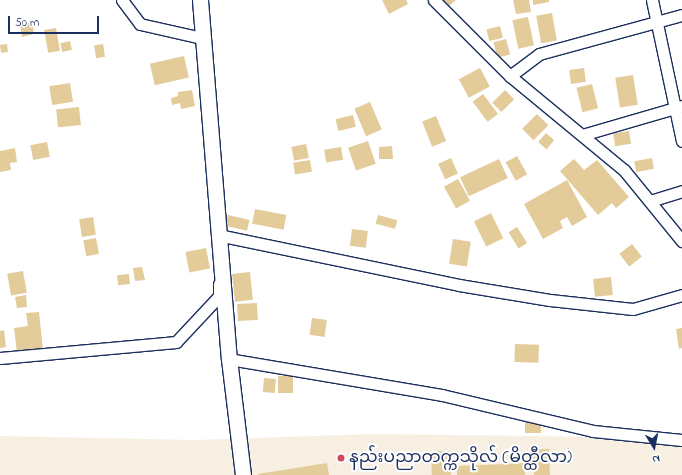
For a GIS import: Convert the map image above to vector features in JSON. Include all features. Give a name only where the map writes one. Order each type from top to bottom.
[{"type":"street","points":[[122,0],[140,24],[186,36],[202,38]]},
{"type":"street","points":[[200,0],[229,359],[243,475]]},
{"type":"street","points":[[434,0],[510,76],[624,170],[682,241]]},
{"type":"street","points":[[652,0],[655,22],[678,107],[682,142]]},
{"type":"street","points":[[510,76],[539,54],[682,15]]},
{"type":"street","points":[[582,135],[678,107]]},
{"type":"street","points":[[650,201],[682,191]]},
{"type":"street","points":[[218,235],[459,285],[550,300],[633,309],[682,295]]},
{"type":"street","points":[[0,358],[176,342],[219,296],[218,235]]},
{"type":"street","points":[[229,359],[442,395],[593,431],[682,440]]},
{"type":"shaded area","name":"နည်းပညာတက္ကသိုလ် (မိတ္ထီလာ)","points":[[374,434],[682,438],[682,475],[0,475],[0,436],[195,440]]},
{"type":"building","points":[[382,0],[406,0],[408,4],[389,14]]},
{"type":"building","points":[[442,0],[456,0],[448,7]]},
{"type":"building","points":[[513,0],[529,0],[531,12],[516,14]]},
{"type":"building","points":[[533,0],[549,0],[549,2],[533,5]]},
{"type":"building","points":[[552,13],[557,41],[541,43],[536,16]]},
{"type":"building","points":[[528,17],[534,45],[518,49],[512,20]]},
{"type":"building","points":[[32,22],[34,34],[22,37],[20,25]]},
{"type":"building","points":[[500,26],[503,38],[489,41],[486,29]]},
{"type":"building","points":[[56,28],[60,51],[48,53],[44,30]]},
{"type":"building","points":[[506,39],[510,54],[498,58],[493,42]]},
{"type":"building","points":[[70,41],[72,50],[62,52],[60,43]]},
{"type":"building","points":[[7,44],[8,52],[1,53],[0,45]]},
{"type":"building","points":[[103,44],[105,57],[96,58],[94,45]]},
{"type":"building","points":[[184,56],[189,77],[155,85],[150,64]]},
{"type":"building","points":[[480,68],[490,87],[469,98],[459,79]]},
{"type":"building","points":[[584,68],[586,82],[571,84],[569,70]]},
{"type":"building","points":[[633,75],[638,105],[620,107],[615,78]]},
{"type":"building","points":[[70,83],[73,102],[52,105],[49,86]]},
{"type":"building","points":[[592,84],[598,108],[583,112],[576,88]]},
{"type":"building","points":[[192,90],[195,106],[181,109],[180,103],[172,105],[171,98],[178,96],[178,92]]},
{"type":"building","points":[[505,90],[514,99],[501,112],[492,103]]},
{"type":"building","points":[[483,94],[498,114],[488,122],[473,102]]},
{"type":"building","points":[[370,102],[382,130],[366,136],[354,109]]},
{"type":"building","points":[[79,107],[81,125],[58,127],[56,109]]},
{"type":"building","points":[[537,114],[548,125],[533,140],[522,129]]},
{"type":"building","points":[[353,115],[356,127],[338,131],[336,119]]},
{"type":"building","points":[[436,116],[446,141],[432,147],[422,122]]},
{"type":"building","points":[[629,131],[631,144],[615,146],[613,134]]},
{"type":"building","points":[[546,133],[554,140],[546,149],[538,142]]},
{"type":"building","points":[[368,141],[376,164],[356,171],[348,148]]},
{"type":"building","points":[[47,142],[50,157],[33,160],[30,145]]},
{"type":"building","points":[[306,144],[309,158],[294,161],[291,147]]},
{"type":"building","points":[[392,146],[393,159],[379,159],[379,147]]},
{"type":"building","points":[[341,147],[343,160],[326,162],[324,150]]},
{"type":"building","points":[[15,148],[17,162],[10,163],[11,170],[0,172],[0,151]]},
{"type":"building","points":[[517,156],[527,174],[516,181],[506,162]]},
{"type":"building","points":[[451,158],[458,174],[445,179],[438,164]]},
{"type":"building","points":[[652,158],[654,169],[636,172],[634,161]]},
{"type":"building","points":[[499,159],[508,178],[469,196],[460,177]]},
{"type":"building","points":[[574,159],[584,170],[597,160],[629,197],[616,208],[612,203],[598,215],[560,171]]},
{"type":"building","points":[[310,160],[312,172],[295,175],[293,163]]},
{"type":"building","points":[[458,179],[470,201],[456,209],[444,187]]},
{"type":"building","points":[[567,180],[587,217],[572,226],[567,217],[560,221],[563,228],[543,239],[524,204]]},
{"type":"building","points":[[255,209],[286,215],[284,230],[252,224]]},
{"type":"building","points":[[491,213],[503,238],[486,246],[474,221]]},
{"type":"building","points":[[228,215],[249,220],[247,231],[226,226]]},
{"type":"building","points":[[378,215],[397,220],[395,229],[376,224]]},
{"type":"building","points":[[93,217],[96,235],[82,237],[79,219]]},
{"type":"building","points":[[517,227],[527,243],[519,248],[509,232]]},
{"type":"building","points":[[352,229],[368,231],[366,248],[350,246]]},
{"type":"building","points":[[96,238],[99,254],[86,256],[83,240]]},
{"type":"building","points":[[453,239],[471,242],[467,267],[449,264]]},
{"type":"building","points":[[632,244],[642,257],[629,266],[619,254]]},
{"type":"building","points":[[206,248],[210,269],[189,273],[185,252]]},
{"type":"building","points":[[142,267],[145,280],[135,281],[133,268]]},
{"type":"building","points":[[23,271],[27,293],[11,295],[7,274]]},
{"type":"building","points":[[250,272],[253,300],[235,302],[232,274]]},
{"type":"building","points":[[129,274],[130,284],[118,285],[117,275]]},
{"type":"building","points":[[611,277],[613,295],[595,297],[593,279]]},
{"type":"building","points":[[26,295],[27,307],[17,308],[15,297]]},
{"type":"building","points":[[257,303],[258,320],[238,321],[237,304]]},
{"type":"building","points":[[39,312],[43,350],[17,353],[14,328],[28,326],[26,313]]},
{"type":"building","points":[[312,318],[327,320],[324,337],[310,335]]},
{"type":"building","points":[[682,328],[682,348],[679,349],[676,329]]},
{"type":"building","points":[[4,330],[6,347],[0,348],[0,331]]},
{"type":"building","points":[[515,344],[539,345],[538,363],[514,362]]},
{"type":"building","points":[[278,376],[293,376],[293,393],[278,393]]},
{"type":"building","points":[[264,378],[276,379],[275,393],[263,392]]},
{"type":"building","points":[[525,422],[541,422],[541,433],[525,433]]},
{"type":"building","points":[[549,449],[550,475],[534,475],[533,450]]},
{"type":"building","points":[[450,451],[451,475],[432,475],[431,452]]},
{"type":"building","points":[[327,463],[329,475],[258,475],[258,474]]},
{"type":"building","points":[[524,463],[525,475],[457,475],[457,466]]},
{"type":"place","name":"နည်းပညာတက္ကသိုလ် (မိတ္ထီလာ)","points":[[341,458]]}]
